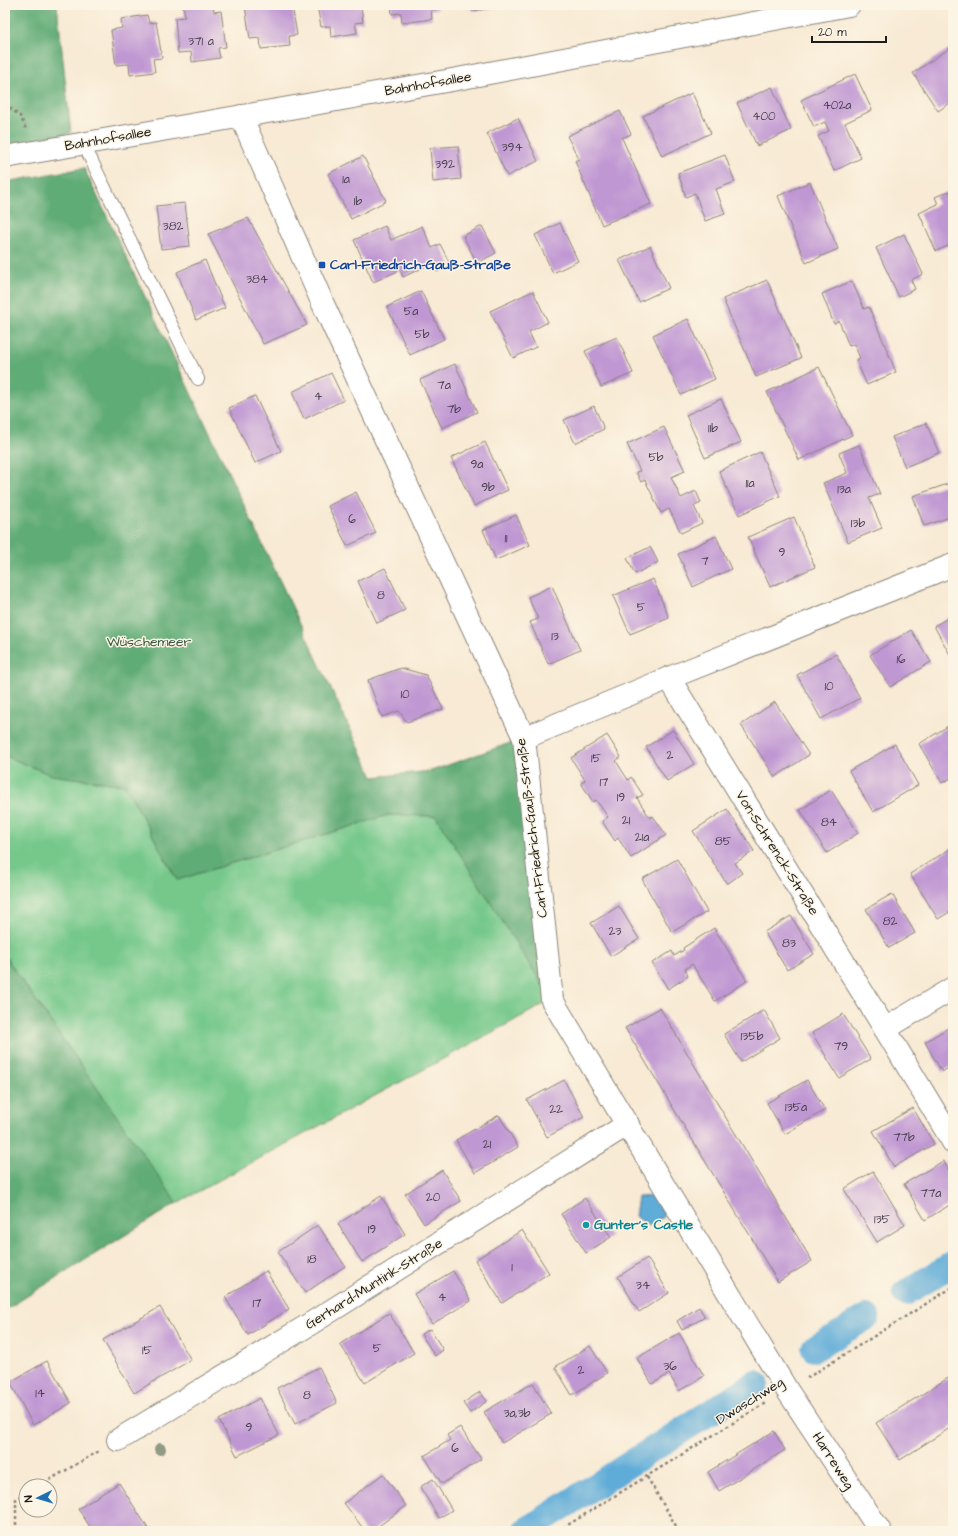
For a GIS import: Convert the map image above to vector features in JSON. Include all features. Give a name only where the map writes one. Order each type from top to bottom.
[{"type":"street","name":"Bahnhofsallee","points":[[5,157],[452,80],[849,5]]},
{"type":"street","name":"Carl-Friedrich-Gauß-Straße","points":[[241,116],[327,311],[524,738],[552,1000],[787,1390]]},
{"type":"street","points":[[524,738],[669,678],[953,565]]},
{"type":"street","name":"Von-Schrenck-Straße","points":[[669,678],[953,1142]]},
{"type":"street","points":[[885,1029],[953,988]]},
{"type":"street","name":"Gerhard-Muntink-Straße","points":[[118,1440],[317,1320],[628,1124]]},
{"type":"street","name":"Harreweg","points":[[787,1390],[880,1531]]},
{"type":"lane","points":[[83,143],[198,379]]},
{"type":"path","name":"Dwaschweg","points":[[558,1531],[953,1287]]},
{"type":"path","points":[[53,1478],[118,1440]]},
{"type":"path","points":[[647,1477],[679,1531]]},
{"type":"path","points":[[16,1531],[16,1499],[18,1498]]},
{"type":"green space","points":[[5,5],[57,5],[71,133],[5,145]]},
{"type":"green space","name":"Wüschemeer","points":[[84,168],[373,777],[431,771],[524,738],[552,1000],[436,816],[388,815],[177,880],[125,785],[52,775],[5,756],[5,182]]},
{"type":"green space","points":[[5,756],[52,775],[125,785],[177,880],[388,815],[436,816],[552,1000],[177,1203],[5,956]]},
{"type":"green space","points":[[5,956],[177,1203],[5,1310]]},
{"type":"water","points":[[658,1196],[664,1216],[649,1226],[635,1216],[638,1197]]},
{"type":"building","points":[[183,5],[213,5],[214,12],[221,11],[226,47],[218,48],[220,58],[192,62],[191,52],[178,53],[175,18],[185,17]]},
{"type":"building","points":[[292,5],[297,35],[289,36],[290,46],[261,49],[260,38],[250,39],[245,6]]},
{"type":"building","points":[[317,5],[361,5],[363,22],[355,23],[357,33],[331,37],[330,26],[321,27]]},
{"type":"building","points":[[391,5],[437,5],[438,9],[431,10],[432,19],[402,23],[401,13],[392,14]]},
{"type":"building","points":[[471,5],[501,5],[501,7],[472,11]]},
{"type":"building","points":[[147,15],[149,23],[156,22],[162,58],[153,59],[155,72],[130,75],[129,64],[116,65],[111,30],[122,28],[121,19]]},
{"type":"building","points":[[953,46],[953,101],[938,111],[913,73]]},
{"type":"building","points":[[855,74],[872,110],[845,123],[861,158],[834,171],[818,136],[829,131],[825,122],[814,127],[801,100]]},
{"type":"building","points":[[772,87],[791,130],[757,146],[737,103]]},
{"type":"building","points":[[692,93],[711,133],[662,156],[643,116]]},
{"type":"building","points":[[620,111],[631,134],[622,138],[651,204],[602,225],[575,161],[579,159],[567,136]]},
{"type":"building","points":[[518,118],[538,161],[507,176],[487,133]]},
{"type":"building","points":[[458,146],[461,179],[433,182],[430,148]]},
{"type":"building","points":[[725,155],[735,182],[716,189],[725,214],[705,221],[695,193],[686,197],[678,173]]},
{"type":"building","points":[[363,156],[386,201],[351,219],[328,174]]},
{"type":"building","points":[[810,182],[838,249],[806,263],[778,196]]},
{"type":"building","points":[[949,191],[953,199],[953,244],[936,251],[919,213],[938,204],[935,197]]},
{"type":"building","points":[[185,203],[190,246],[161,249],[156,206]]},
{"type":"building","points":[[248,218],[307,325],[263,344],[208,234]]},
{"type":"building","points":[[560,223],[578,261],[553,273],[535,235]]},
{"type":"building","points":[[385,226],[391,240],[422,226],[432,248],[440,244],[451,266],[437,272],[433,263],[403,277],[400,270],[373,282],[354,240]]},
{"type":"building","points":[[482,226],[496,253],[477,263],[463,236]]},
{"type":"building","points":[[904,234],[923,274],[911,280],[915,289],[899,297],[876,248]]},
{"type":"building","points":[[650,246],[669,288],[639,302],[619,260]]},
{"type":"building","points":[[205,260],[225,308],[196,320],[177,272]]},
{"type":"building","points":[[767,280],[801,358],[756,377],[723,299]]},
{"type":"building","points":[[852,281],[864,309],[869,307],[896,372],[867,385],[856,360],[860,358],[854,344],[849,346],[839,321],[834,324],[822,294]]},
{"type":"building","points":[[421,291],[444,339],[410,355],[387,307]]},
{"type":"building","points":[[533,291],[548,322],[529,332],[536,347],[513,358],[490,311]]},
{"type":"building","points":[[688,319],[715,379],[681,395],[653,335]]},
{"type":"building","points":[[617,337],[633,373],[601,387],[585,351]]},
{"type":"building","points":[[455,364],[477,412],[442,428],[420,380]]},
{"type":"building","points":[[819,367],[852,435],[799,460],[767,392]]},
{"type":"building","points":[[331,373],[344,400],[304,419],[292,392]]},
{"type":"building","points":[[255,396],[281,451],[255,463],[229,408]]},
{"type":"building","points":[[721,399],[741,442],[705,458],[686,415]]},
{"type":"building","points":[[594,406],[604,429],[575,443],[564,420]]},
{"type":"building","points":[[926,423],[939,453],[905,467],[892,437]]},
{"type":"building","points":[[664,427],[685,471],[671,477],[681,498],[696,491],[701,503],[694,506],[702,523],[681,533],[669,509],[661,513],[645,480],[641,482],[636,472],[640,471],[627,444]]},
{"type":"building","points":[[485,442],[508,490],[474,506],[451,458]]},
{"type":"building","points":[[859,445],[880,494],[869,498],[882,528],[848,542],[823,483],[847,473],[839,453]]},
{"type":"building","points":[[760,452],[780,496],[739,515],[719,471]]},
{"type":"building","points":[[953,482],[953,516],[924,526],[913,496]]},
{"type":"building","points":[[356,492],[376,533],[347,546],[328,506]]},
{"type":"building","points":[[516,515],[530,545],[496,560],[483,530]]},
{"type":"building","points":[[794,517],[815,567],[770,587],[748,537]]},
{"type":"building","points":[[716,536],[731,569],[693,587],[678,554]]},
{"type":"building","points":[[650,547],[658,562],[635,574],[627,558]]},
{"type":"building","points":[[385,568],[405,610],[377,623],[358,581]]},
{"type":"building","points":[[653,579],[669,618],[630,634],[613,596]]},
{"type":"building","points":[[552,586],[580,650],[548,664],[530,622],[538,619],[528,597]]},
{"type":"building","points":[[953,615],[953,660],[934,626]]},
{"type":"building","points":[[911,630],[931,662],[890,687],[870,655]]},
{"type":"building","points":[[836,654],[860,698],[821,719],[797,675]]},
{"type":"building","points":[[401,668],[426,675],[443,709],[407,722],[399,711],[382,717],[368,680]]},
{"type":"building","points":[[775,702],[809,755],[775,777],[741,725]]},
{"type":"building","points":[[953,723],[953,777],[942,783],[919,744]]},
{"type":"building","points":[[673,730],[694,764],[667,781],[646,747]]},
{"type":"building","points":[[607,735],[621,757],[616,761],[628,780],[631,777],[643,795],[637,798],[650,818],[653,816],[666,835],[631,858],[618,838],[615,841],[602,821],[608,817],[596,800],[593,802],[581,783],[585,780],[571,758]]},
{"type":"building","points":[[895,744],[918,785],[873,812],[849,771]]},
{"type":"building","points":[[831,790],[858,833],[827,853],[800,810]]},
{"type":"building","points":[[727,809],[754,851],[735,863],[742,873],[727,884],[693,831]]},
{"type":"building","points":[[953,847],[953,910],[938,919],[910,874]]},
{"type":"building","points":[[677,859],[707,912],[672,932],[642,879]]},
{"type":"building","points":[[892,894],[915,933],[889,948],[866,909]]},
{"type":"building","points":[[619,906],[639,939],[611,956],[591,923]]},
{"type":"building","points":[[791,916],[814,954],[787,970],[764,932]]},
{"type":"building","points":[[714,928],[747,981],[715,1001],[692,964],[685,969],[688,976],[668,989],[652,963],[672,951],[674,956],[684,950],[683,948]]},
{"type":"building","points":[[660,1008],[812,1261],[778,1282],[625,1028]]},
{"type":"building","points":[[764,1010],[780,1038],[741,1062],[724,1034]]},
{"type":"building","points":[[843,1014],[871,1059],[839,1078],[812,1033]]},
{"type":"building","points":[[953,1025],[953,1065],[942,1072],[925,1042]]},
{"type":"building","points":[[564,1080],[584,1117],[547,1137],[527,1100]]},
{"type":"building","points":[[807,1080],[825,1110],[785,1134],[767,1103]]},
{"type":"building","points":[[913,1108],[934,1144],[894,1167],[873,1131]]},
{"type":"building","points":[[499,1115],[518,1147],[475,1173],[456,1140]]},
{"type":"building","points":[[943,1161],[953,1177],[953,1203],[925,1220],[904,1184]]},
{"type":"building","points":[[442,1170],[461,1201],[424,1224],[405,1194]]},
{"type":"building","points":[[873,1171],[905,1225],[877,1242],[844,1189]]},
{"type":"building","points":[[381,1196],[405,1234],[362,1262],[338,1224]]},
{"type":"building","name":"Gunter's Castle","points":[[585,1198],[611,1237],[586,1253],[561,1214]]},
{"type":"building","points":[[318,1225],[345,1266],[305,1293],[278,1252]]},
{"type":"building","points":[[522,1230],[549,1273],[502,1303],[475,1260]]},
{"type":"building","points":[[647,1258],[669,1293],[639,1312],[618,1277]]},
{"type":"building","points":[[266,1271],[289,1309],[248,1335],[225,1297]]},
{"type":"building","points":[[453,1271],[471,1301],[432,1324],[414,1294]]},
{"type":"building","points":[[160,1307],[191,1360],[134,1393],[103,1340]]},
{"type":"building","points":[[699,1307],[705,1317],[682,1330],[677,1321]]},
{"type":"building","points":[[389,1313],[414,1353],[365,1383],[340,1344]]},
{"type":"building","points":[[430,1329],[443,1350],[435,1356],[421,1334]]},
{"type":"building","points":[[679,1333],[704,1376],[679,1391],[669,1374],[652,1384],[637,1358]]},
{"type":"building","points":[[590,1346],[607,1373],[572,1395],[555,1367]]},
{"type":"building","points":[[47,1361],[71,1403],[33,1425],[10,1382]]},
{"type":"building","points":[[319,1367],[337,1403],[295,1424],[277,1388]]},
{"type":"building","points":[[953,1375],[953,1426],[900,1460],[876,1423]]},
{"type":"building","points":[[533,1383],[551,1414],[502,1443],[484,1412]]},
{"type":"building","points":[[480,1392],[487,1401],[470,1413],[463,1403]]},
{"type":"building","points":[[260,1398],[279,1435],[237,1456],[219,1420]]},
{"type":"building","points":[[460,1427],[481,1459],[442,1484],[424,1456],[450,1440],[447,1435]]},
{"type":"building","points":[[774,1431],[785,1450],[719,1491],[708,1472]]},
{"type":"building","points":[[383,1474],[406,1506],[372,1531],[365,1531],[344,1503]]},
{"type":"building","points":[[433,1479],[452,1510],[439,1518],[420,1487]]},
{"type":"building","points":[[119,1483],[149,1530],[93,1531],[78,1509]]},
{"type":"waterway","points":[[905,1293],[953,1264]]},
{"type":"waterway","points":[[814,1349],[867,1317]]},
{"type":"waterway","points":[[525,1531],[756,1383]]},
{"type":"place","name":"Carl-Friedrich-Gauß-Straße","points":[[322,265]]},
{"type":"place","name":"Gunter's Castle","points":[[586,1225]]}]
